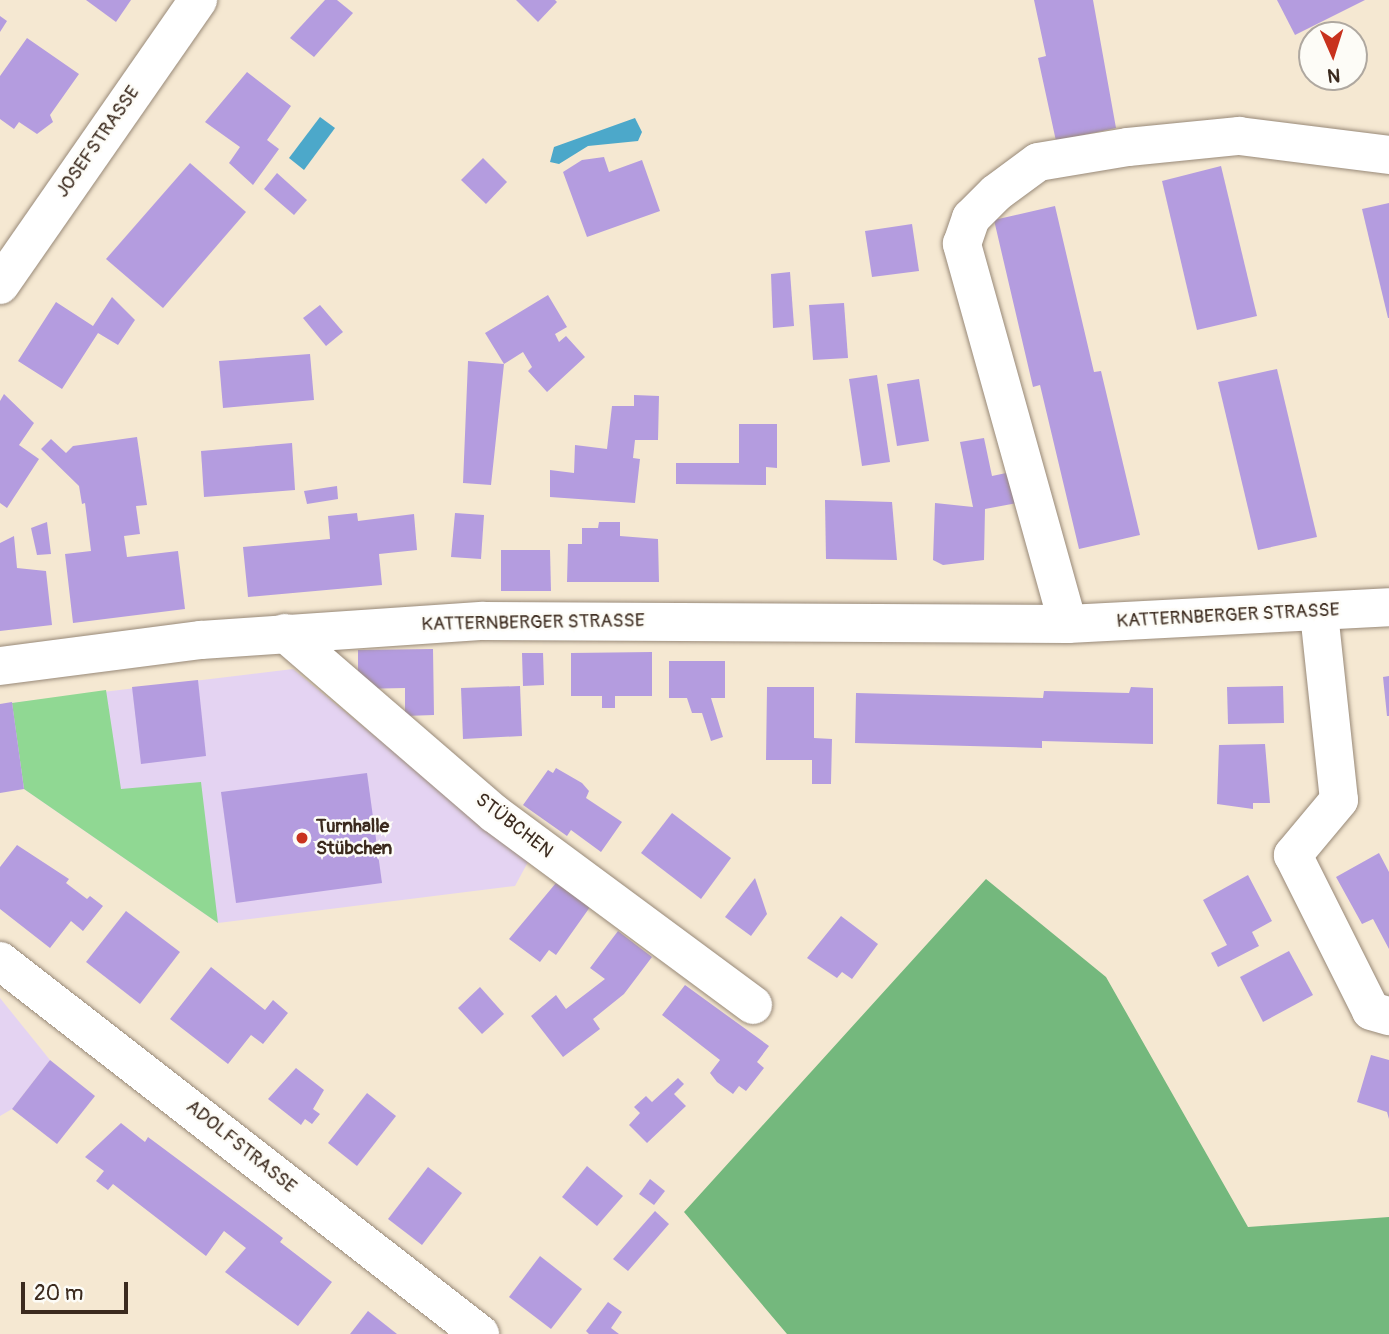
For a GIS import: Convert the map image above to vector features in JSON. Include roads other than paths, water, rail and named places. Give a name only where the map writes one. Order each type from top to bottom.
[{"type":"street","name":"JOSEFSTRASSE","points":[[0,285],[198,0]]},
{"type":"street","points":[[1068,624],[962,244],[971,218],[996,193],[1038,162],[1128,147],[1238,136],[1389,155]]},
{"type":"street","name":"KATTERNBERGER STRASSE","points":[[0,666],[285,633],[483,621],[1068,624],[1319,613],[1389,607]]},
{"type":"street","points":[[1319,613],[1339,800],[1293,855],[1371,1011],[1389,1016]]},
{"type":"street","name":"STÜBCHEN","points":[[285,633],[495,814],[754,1005]]},
{"type":"street","name":"ADOLFSTRASSE","points":[[0,961],[480,1334]]},
{"type":"water","points":[[320,117],[335,128],[304,170],[289,158]]},
{"type":"water","points":[[635,118],[642,132],[638,141],[588,146],[559,164],[550,162],[554,147]]},
{"type":"place","name":"Turnhalle Stübchen","points":[[302,838]]}]
